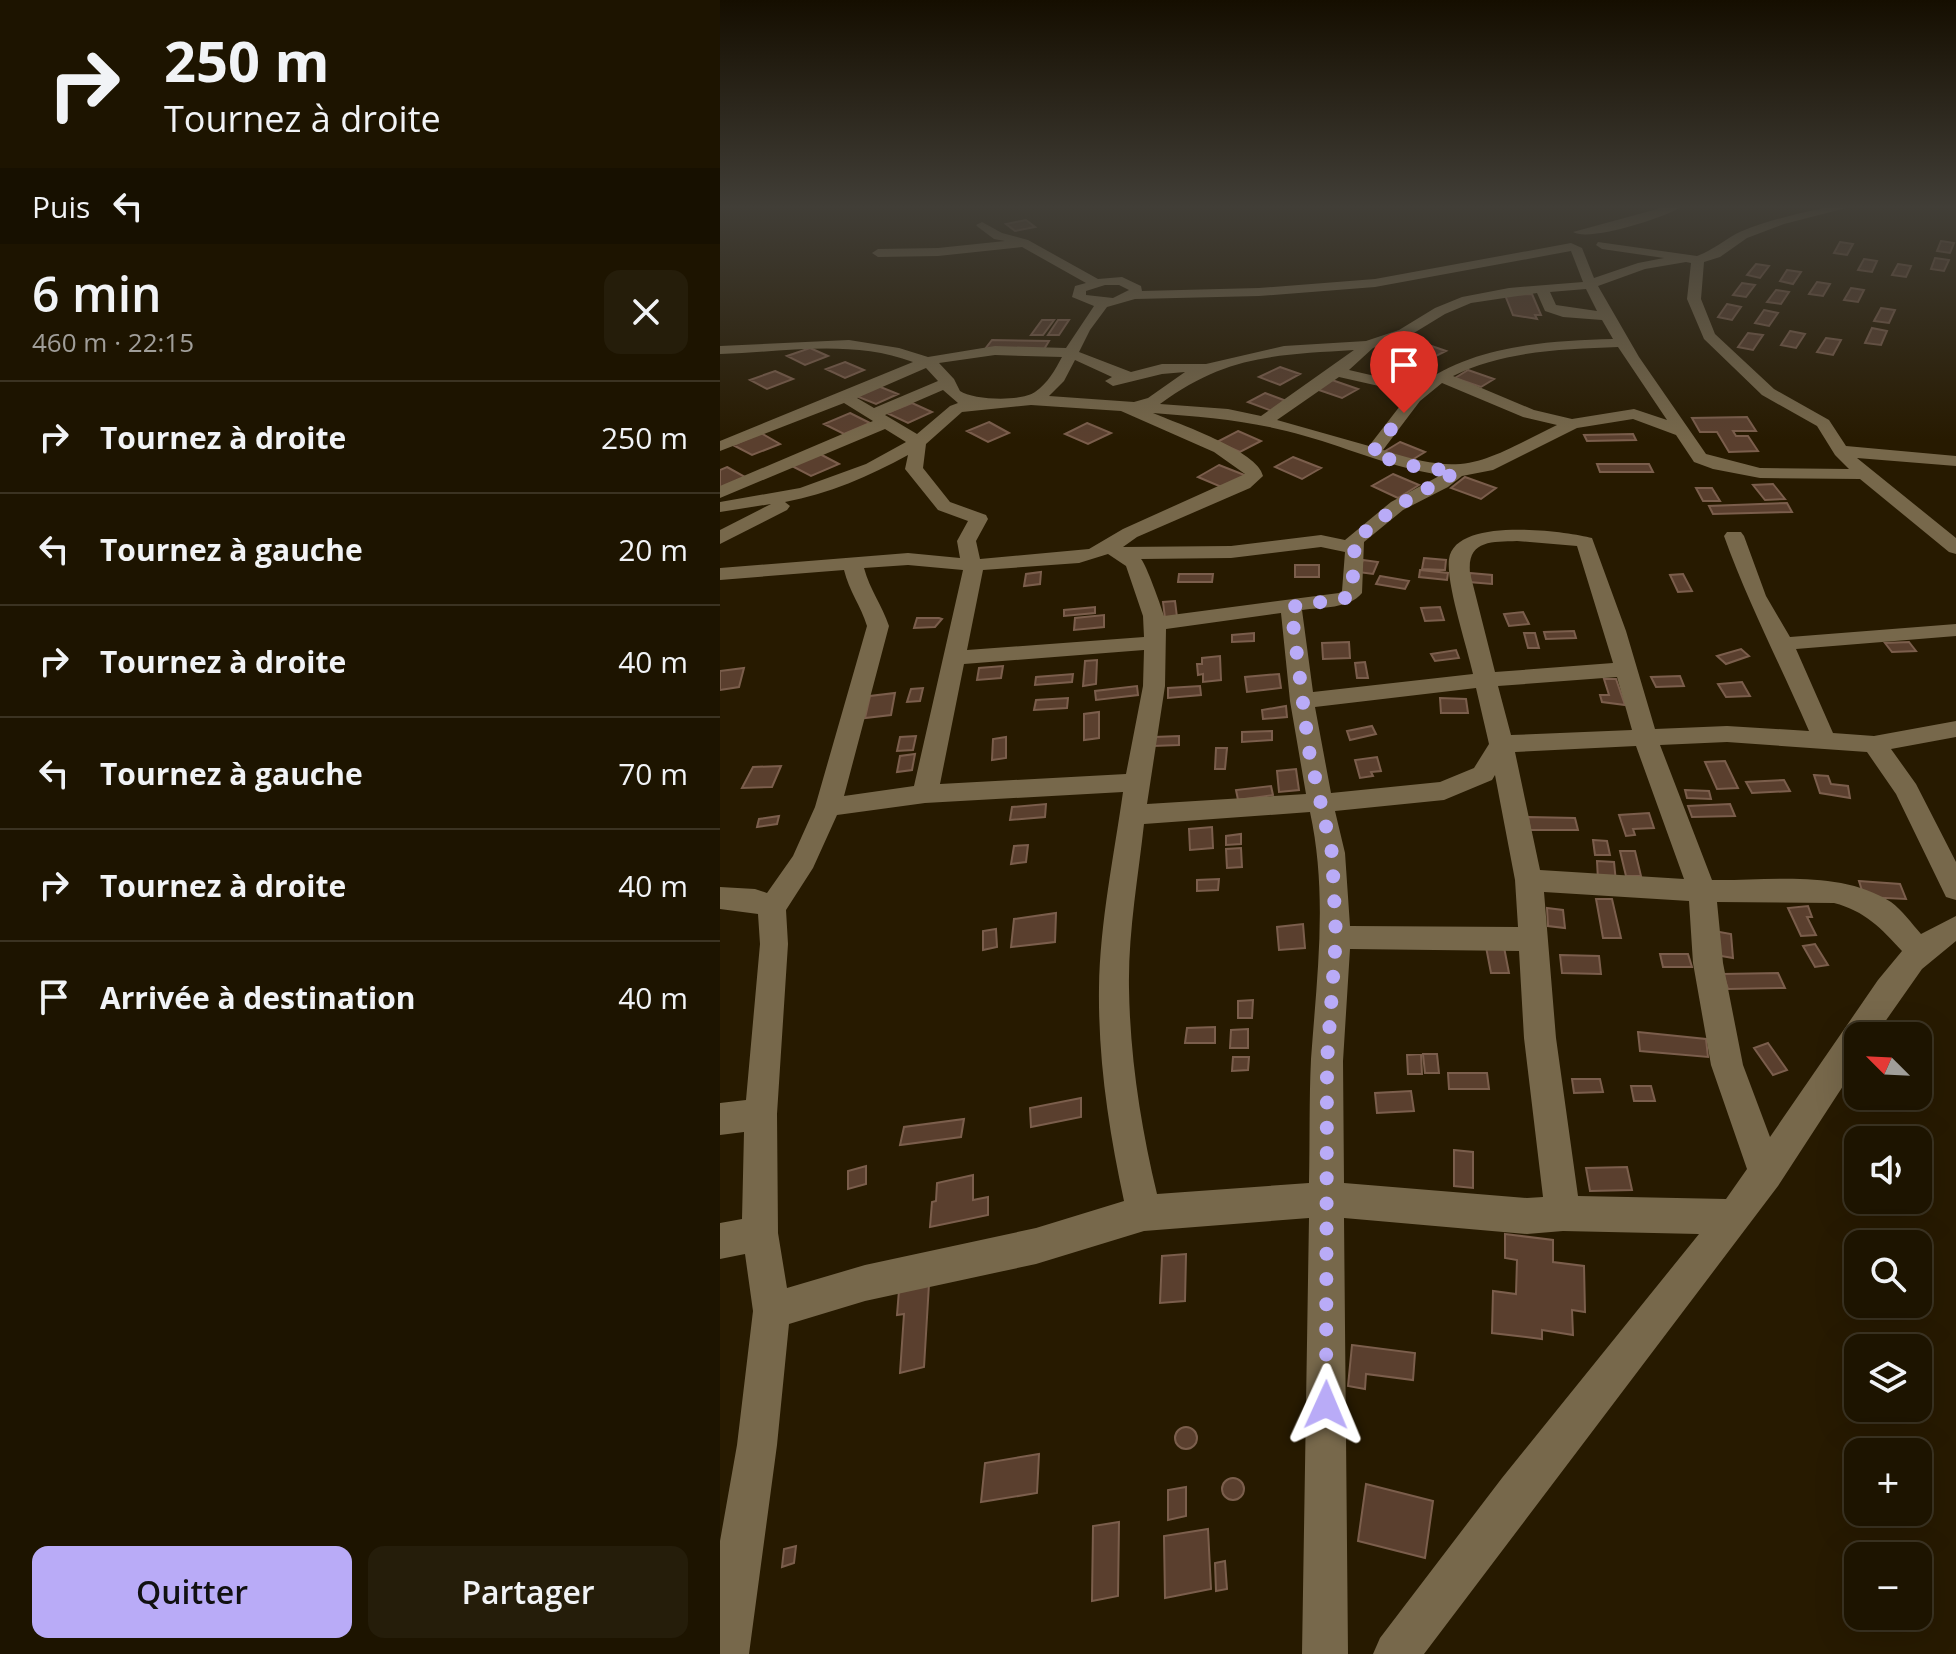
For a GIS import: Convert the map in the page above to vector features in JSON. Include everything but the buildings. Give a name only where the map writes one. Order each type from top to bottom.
[{"type":"street","points":[[1088,285],[1080,289],[1079,297],[1103,303]]},
{"type":"street","points":[[1127,285],[1134,292],[1259,292],[1347,285]]},
{"type":"street","points":[[1036,398],[1059,378],[1083,329],[1103,303],[1134,292],[1286,285]]},
{"type":"street","points":[[720,538],[804,493],[872,468],[918,442],[949,414],[974,404],[1085,391],[1128,376],[1162,369],[1208,367],[1261,353],[1368,345],[1404,333],[1440,311],[1467,300],[1509,292],[1586,285]]},
{"type":"street","points":[[1588,285],[1622,343],[1700,458],[1721,468],[1752,473],[1864,474]]},
{"type":"street","points":[[1693,285],[1694,299],[1709,336],[1768,392],[1823,423],[1841,451],[1864,474],[1956,548]]},
{"type":"street","points":[[1542,290],[1550,308],[1563,313],[1605,316]]},
{"type":"street","points":[[720,352],[809,343],[885,348],[927,362],[949,382],[957,397],[974,404]]},
{"type":"street","points":[[1371,454],[1421,391],[1442,377],[1493,356],[1560,346],[1622,343]]},
{"type":"street","points":[[1262,423],[1368,345]]},
{"type":"street","points":[[720,446],[927,362],[991,352],[1072,354],[1112,374],[1128,376]]},
{"type":"street","points":[[1130,407],[1154,401],[1208,367]]},
{"type":"street","points":[[1335,372],[1421,391]]},
{"type":"street","points":[[1442,377],[1529,414],[1572,424]]},
{"type":"street","points":[[720,493],[949,382]]},
{"type":"street","points":[[845,397],[918,442]]},
{"type":"street","points":[[1036,398],[1228,414],[1307,431],[1413,466],[1456,472],[1487,466],[1572,424],[1634,414],[1684,432]]},
{"type":"street","points":[[1115,550],[1130,533],[1244,484],[1254,476],[1253,469],[1220,448],[1130,407]]},
{"type":"street","points":[[918,442],[914,469],[944,506],[979,519],[965,539],[965,549],[974,565],[925,794]]},
{"type":"street","points":[[1841,451],[1956,461]]},
{"type":"street","points":[[954,658],[1154,633],[1345,598],[1352,593],[1355,540],[1397,506],[1456,472]]},
{"type":"street","points":[[720,507],[804,493]]},
{"type":"street","points":[[1563,1213],[1544,1076],[1529,880],[1501,744],[1462,585],[1459,555],[1468,544],[1480,539],[1518,535],[1585,542],[1645,736],[1702,891],[1708,963],[1727,1065],[1766,1174]]},
{"type":"street","points":[[1734,536],[1756,596],[1783,644],[1825,741]]},
{"type":"street","points":[[720,574],[853,566],[908,559],[974,565],[1079,557],[1115,550],[1231,552],[1321,541],[1354,548]]},
{"type":"street","points":[[1115,550],[1136,564],[1136,576],[1154,611],[1154,686],[1137,782],[1114,988],[1123,1120],[1144,1213]]},
{"type":"street","points":[[726,1654],[757,1445],[772,1311],[760,1233],[761,1114],[774,944],[772,908],[804,861],[828,807],[855,704],[876,641],[878,626],[860,592],[853,566]]},
{"type":"street","points":[[1291,607],[1301,701],[1332,853],[1336,937],[1327,1061],[1325,1654]]},
{"type":"street","points":[[1783,644],[1838,637],[1956,630]]},
{"type":"street","points":[[1301,701],[1484,680],[1625,669]]},
{"type":"street","points":[[1501,744],[1727,734],[1874,744],[1956,729]]},
{"type":"street","points":[[1133,815],[1368,801],[1444,791],[1483,774],[1501,744]]},
{"type":"street","points":[[1874,744],[1907,790],[1956,889]]},
{"type":"street","points":[[828,807],[925,794],[1137,782]]},
{"type":"street","points":[[1529,880],[1702,891],[1819,891],[1857,898],[1883,911],[1920,952]]},
{"type":"street","points":[[720,898],[755,900],[772,908]]},
{"type":"street","points":[[1868,1022],[1899,976],[1920,952],[1939,935],[1956,928]]},
{"type":"street","points":[[1336,937],[1534,939]]},
{"type":"street","points":[[1396,1654],[1517,1493],[1735,1217],[1844,1057]]},
{"type":"street","points":[[720,1119],[761,1114]]},
{"type":"street","points":[[772,1311],[865,1283],[1036,1246],[1144,1213],[1327,1199],[1527,1216],[1563,1213],[1735,1217]]},
{"type":"street","points":[[720,1241],[760,1233]]},
{"type":"route","points":[[1326,1405],[1327,1061],[1336,937],[1332,853],[1309,751],[1291,607],[1345,598],[1352,593],[1355,540],[1397,506],[1442,483],[1456,472],[1413,466],[1371,454],[1404,413]]}]
